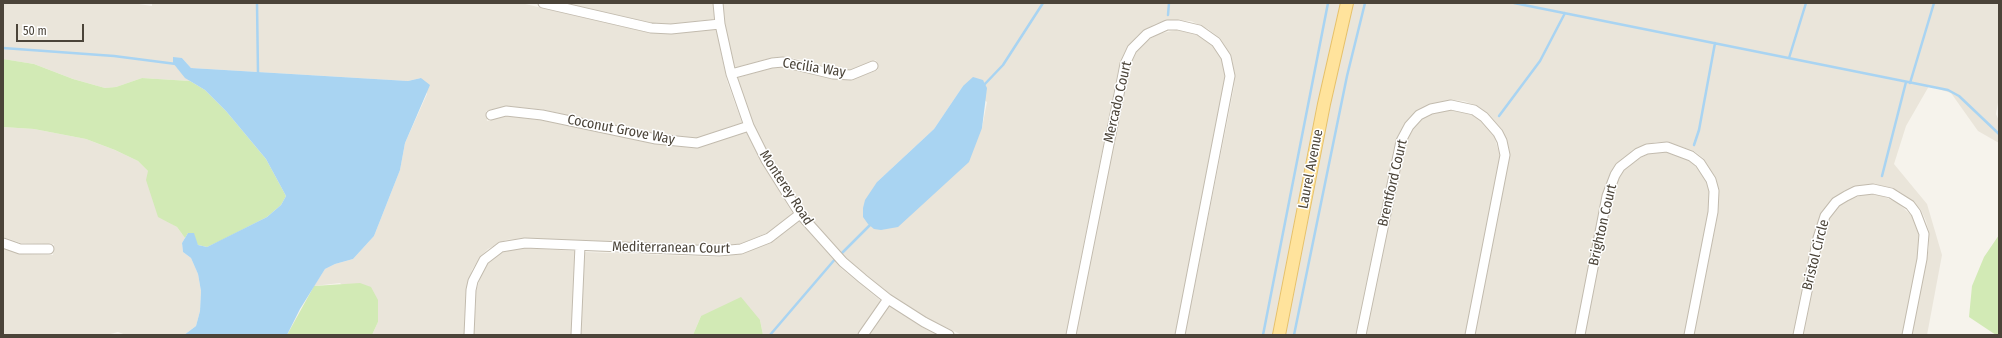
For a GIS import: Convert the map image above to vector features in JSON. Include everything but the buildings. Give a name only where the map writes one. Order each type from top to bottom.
[{"type":"main road","name":"Laurel Avenue","points":[[1279,335],[1324,104],[1347,3]]},
{"type":"street","points":[[543,3],[651,28],[671,29],[720,24]]},
{"type":"street","name":"Monterey Road","points":[[718,3],[720,24],[731,74],[749,126],[766,160],[800,214],[843,262],[888,299],[924,322],[949,335]]},
{"type":"street","name":"Mercado Court","points":[[1071,335],[1125,64],[1132,49],[1147,34],[1168,25],[1178,24],[1199,30],[1216,42],[1226,57],[1230,76],[1180,335]]},
{"type":"street","name":"Cecilia Way","points":[[731,74],[772,62],[803,65],[833,74],[851,75],[872,66]]},
{"type":"street","name":"Brentford Court","points":[[1361,335],[1401,141],[1409,126],[1419,115],[1432,108],[1451,105],[1474,110],[1484,117],[1498,133],[1505,155],[1470,335]]},
{"type":"street","name":"Coconut Grove Way","points":[[491,115],[506,111],[542,115],[656,139],[697,143],[749,126]]},
{"type":"street","name":"Brighton Court","points":[[1580,335],[1607,196],[1615,175],[1620,167],[1638,153],[1647,149],[1667,147],[1691,156],[1700,163],[1711,180],[1714,191],[1713,212],[1689,335]]},
{"type":"street","name":"Bristol Circle","points":[[1798,335],[1818,238],[1825,216],[1836,202],[1846,196],[1856,191],[1873,189],[1891,193],[1910,205],[1916,213],[1924,234],[1922,259],[1908,335]]},
{"type":"street","name":"Mediterranean Court","points":[[469,335],[471,290],[473,281],[484,260],[501,247],[514,244],[719,251],[741,249],[769,238],[800,214]]},
{"type":"street","points":[[3,243],[20,249],[49,249]]},
{"type":"street","points":[[576,335],[580,246]]},
{"type":"street","points":[[863,335],[888,299]]},
{"type":"shaded area","points":[[3,3],[132,3],[152,6],[152,3],[521,3],[650,33],[671,34],[716,29],[727,81],[742,123],[697,138],[657,134],[544,110],[507,106],[486,111],[487,121],[506,116],[541,120],[655,144],[695,148],[746,132],[762,163],[793,214],[767,233],[740,244],[720,246],[525,238],[506,240],[488,249],[480,257],[472,270],[466,290],[464,335],[372,335],[378,322],[340,283],[314,286],[325,269],[335,264],[353,259],[374,236],[400,170],[405,143],[427,94],[421,78],[408,81],[191,68],[182,58],[173,63],[190,81],[142,78],[116,87],[105,88],[73,79],[34,64],[3,59]]},
{"type":"shaded area","points":[[566,3],[713,3],[715,19],[672,24],[652,23]]},
{"type":"shaded area","points":[[723,3],[1342,3],[1274,335],[1185,335],[1234,87],[1235,75],[1231,55],[1220,38],[1208,29],[1191,21],[1168,20],[1155,24],[1137,36],[1124,55],[1118,71],[1066,335],[962,335],[927,318],[891,295],[846,258],[804,211],[770,157],[753,124],[737,78],[772,68],[783,67],[832,79],[850,80],[878,70],[876,60],[851,70],[834,69],[804,60],[783,57],[771,58],[734,68],[725,23]],"holes":[[[963,86],[987,102],[982,128],[877,182],[934,129]]]},
{"type":"shaded area","points":[[1352,3],[1999,3],[1999,97],[1996,114],[1999,121],[1999,143],[1978,131],[1951,93],[1929,86],[1906,126],[1894,164],[1927,204],[1942,255],[1927,335],[1912,335],[1929,247],[1929,232],[1926,221],[1921,210],[1903,194],[1893,188],[1874,184],[1854,187],[1844,191],[1834,198],[1821,214],[1813,237],[1793,335],[1694,335],[1718,213],[1718,190],[1716,178],[1703,158],[1694,151],[1668,142],[1656,142],[1637,148],[1618,163],[1611,172],[1603,196],[1575,335],[1475,335],[1510,155],[1502,130],[1487,113],[1477,106],[1464,101],[1452,100],[1431,104],[1417,111],[1405,123],[1396,140],[1356,335],[1283,335],[1329,104]]},
{"type":"shaded area","points":[[1177,30],[1197,35],[1213,46],[1222,59],[1225,76],[1175,335],[1076,335],[1127,72],[1136,51],[1142,44],[1158,34]]},
{"type":"shaded area","points":[[1450,110],[1472,115],[1482,121],[1494,136],[1500,156],[1466,335],[1366,335],[1405,143],[1413,129],[1422,119],[1433,114]]},
{"type":"shaded area","points":[[3,127],[34,129],[86,139],[138,161],[148,171],[166,220],[177,227],[185,238],[182,243],[183,252],[191,258],[198,274],[201,291],[200,311],[196,326],[184,335],[126,335],[118,332],[107,335],[3,335],[3,248],[20,254],[53,255],[54,244],[21,243],[3,237]]},
{"type":"shaded area","points":[[1666,152],[1688,160],[1696,167],[1706,182],[1709,192],[1709,212],[1684,335],[1585,335],[1614,187],[1624,170],[1631,163],[1648,154]]},
{"type":"shaded area","points":[[1866,194],[1880,195],[1898,203],[1912,216],[1919,235],[1918,259],[1903,335],[1803,335],[1822,239],[1829,219],[1839,206],[1848,200]]},
{"type":"shaded area","points":[[799,221],[842,269],[881,301],[857,335],[763,335],[760,320],[701,316],[693,335],[581,335],[584,252],[719,257],[741,254],[771,242]]},
{"type":"shaded area","points":[[525,248],[575,251],[571,335],[474,335],[476,291],[481,275],[488,263],[502,252]]},
{"type":"shaded area","points":[[889,306],[922,327],[937,335],[868,335]]},
{"type":"green space","points":[[3,59],[34,64],[73,79],[105,88],[116,87],[142,78],[190,81],[205,90],[226,111],[266,159],[286,196],[281,205],[267,217],[207,247],[198,245],[188,233],[185,238],[177,227],[158,217],[146,180],[148,171],[138,161],[86,139],[34,129],[3,127]]},
{"type":"green space","points":[[1999,235],[1999,335],[1996,335],[1969,317],[1972,286],[1984,257]]},
{"type":"green space","points":[[360,283],[371,287],[378,300],[378,322],[372,335],[287,335],[314,286]]},
{"type":"green space","points":[[741,297],[760,320],[763,335],[693,335],[701,316]]},
{"type":"water","points":[[173,57],[182,58],[191,68],[408,81],[421,78],[430,85],[405,143],[400,170],[374,236],[353,259],[335,264],[325,269],[300,309],[287,335],[184,335],[196,326],[200,311],[201,291],[198,274],[191,258],[183,252],[182,243],[188,233],[194,233],[198,245],[207,247],[267,217],[281,205],[286,196],[266,159],[226,111],[205,90],[185,78],[173,63]]},
{"type":"water","points":[[973,77],[983,80],[987,88],[982,128],[969,162],[898,227],[881,230],[874,229],[863,217],[865,200],[877,182],[934,129],[963,86]]},
{"type":"waterway","points":[[257,3],[258,73]]},
{"type":"waterway","points":[[983,86],[1003,65],[1043,3]]},
{"type":"waterway","points":[[1168,15],[1169,3]]},
{"type":"waterway","points":[[1263,335],[1328,3]]},
{"type":"waterway","points":[[1294,335],[1347,76],[1365,3]]},
{"type":"waterway","points":[[1514,3],[1948,90],[1959,96],[1999,134]]},
{"type":"waterway","points":[[1789,58],[1806,3]]},
{"type":"waterway","points":[[1910,83],[1934,3]]},
{"type":"waterway","points":[[1499,116],[1540,61],[1565,13]]},
{"type":"waterway","points":[[1694,145],[1699,130],[1715,43]]},
{"type":"waterway","points":[[3,48],[114,56],[176,64]]},
{"type":"waterway","points":[[1882,176],[1906,82]]},
{"type":"waterway","points":[[840,255],[871,224]]},
{"type":"waterway","points":[[770,335],[836,258]]}]
